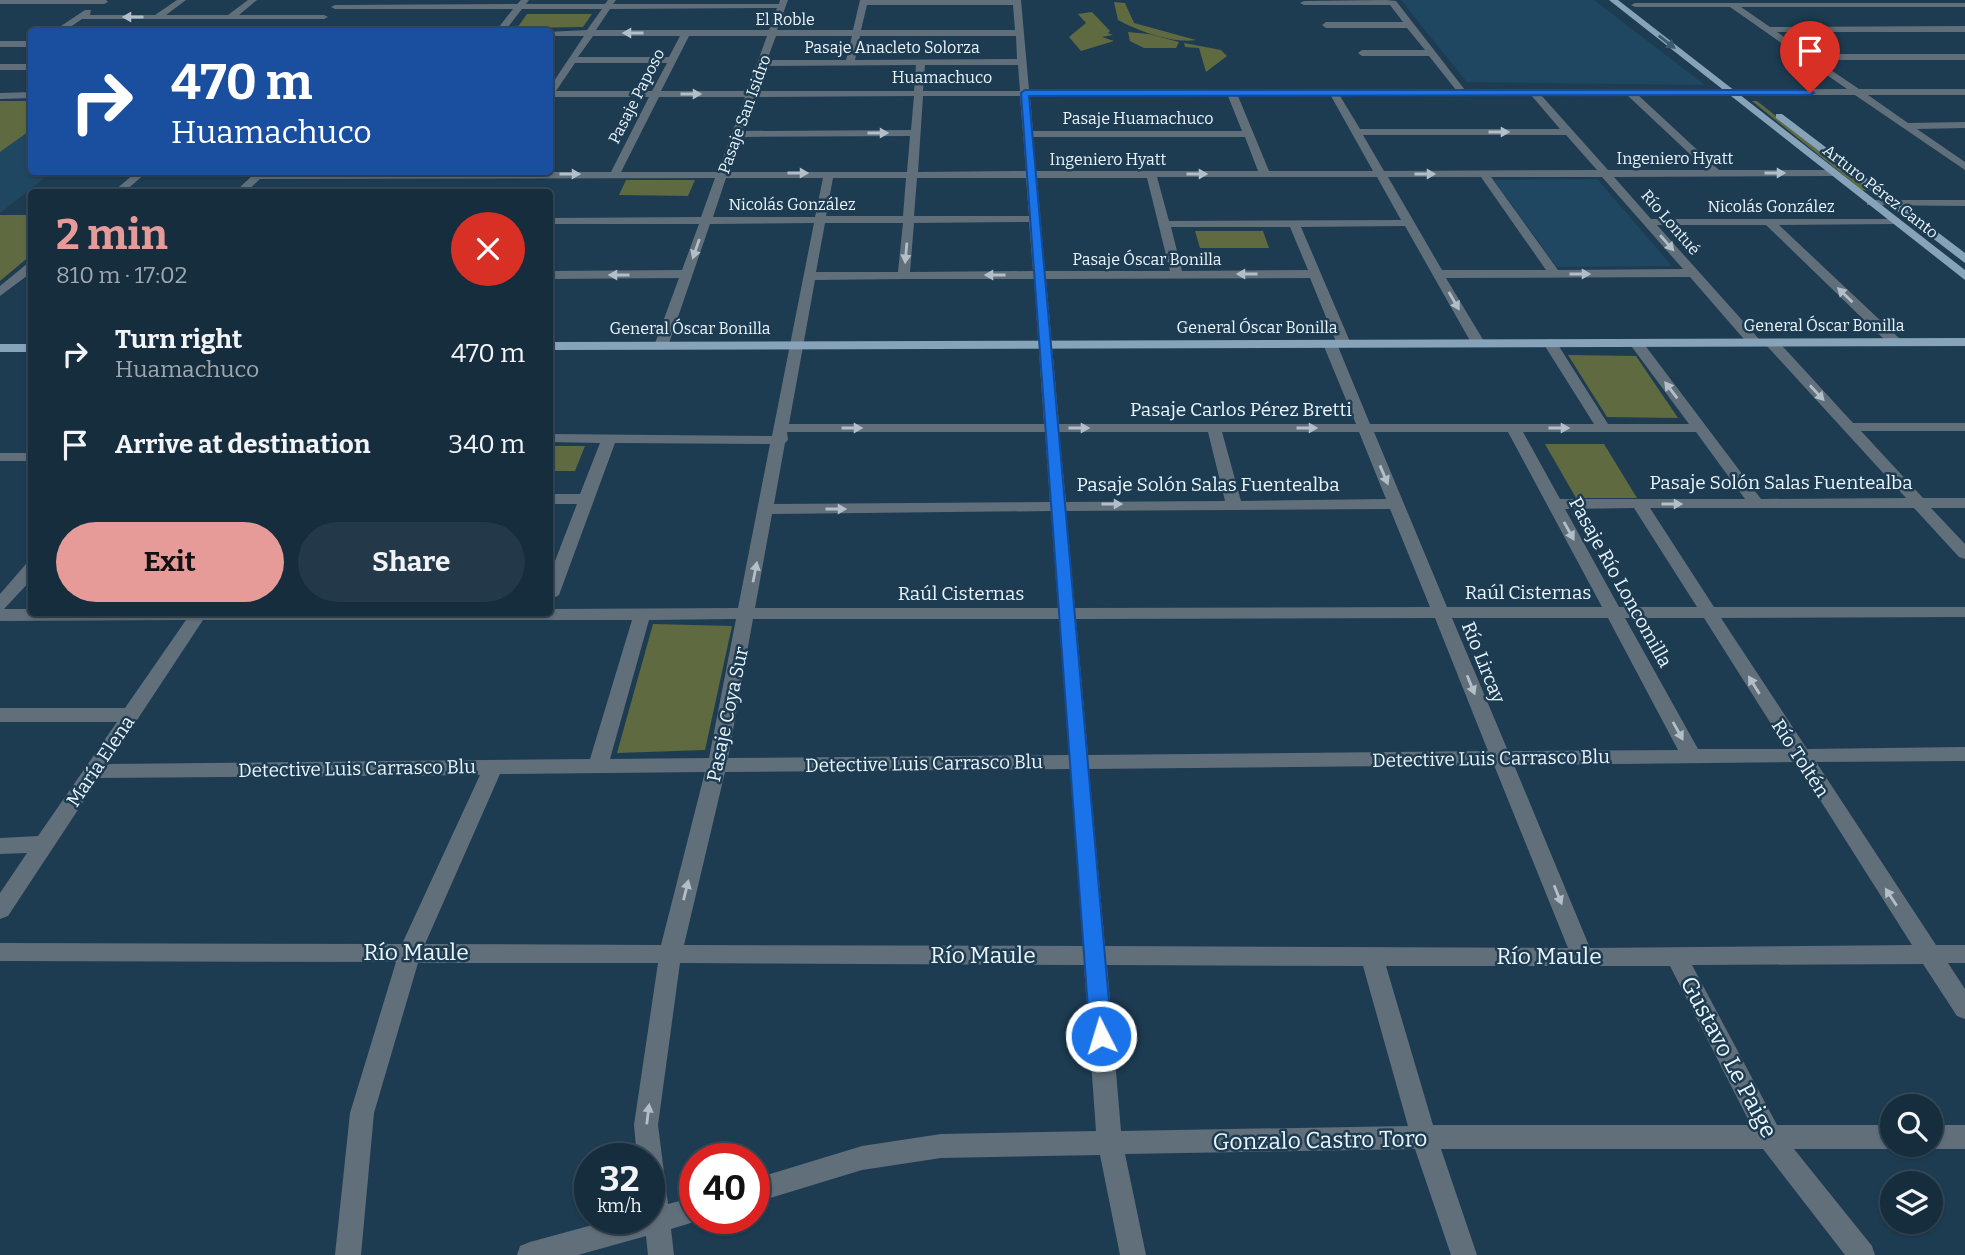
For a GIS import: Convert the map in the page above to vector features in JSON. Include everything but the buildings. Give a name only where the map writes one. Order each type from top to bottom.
[{"type":"main road","name":"Arturo Pérez Canto","points":[[1613,0],[1965,276]]},
{"type":"main road","name":"Arturo Pérez Canto","points":[[1632,2],[1965,259]]},
{"type":"main road","name":"General Óscar Bonilla","points":[[553,346],[1965,342]]},
{"type":"main road","points":[[0,348],[28,348]]},
{"type":"street","points":[[157,17],[182,0]]},
{"type":"street","points":[[230,17],[253,0]]},
{"type":"street","points":[[312,28],[344,0]]},
{"type":"street","points":[[3,2],[107,1]]},
{"type":"street","points":[[61,28],[107,1]]},
{"type":"street","points":[[850,63],[864,2],[927,18],[1018,1],[1110,1144],[1133,1255]]},
{"type":"street","points":[[1304,3],[1392,2],[1463,93]]},
{"type":"street","points":[[1632,2],[1920,2],[1965,5]]},
{"type":"street","points":[[1920,2],[1965,29]]},
{"type":"street","points":[[335,7],[428,3],[783,3]]},
{"type":"street","points":[[502,28],[522,3]]},
{"type":"street","points":[[553,89],[610,3]]},
{"type":"street","name":"Pasaje San Isidro","points":[[661,346],[783,3]]},
{"type":"street","points":[[1728,3],[1965,167]]},
{"type":"street","points":[[79,17],[324,17]]},
{"type":"street","points":[[176,28],[191,17]]},
{"type":"street","name":"El Roble","points":[[553,33],[857,33],[927,18],[1020,33]]},
{"type":"street","points":[[1326,25],[1410,25]]},
{"type":"street","points":[[1767,30],[1965,29]]},
{"type":"street","name":"Pasaje Paposo","points":[[615,174],[686,33]]},
{"type":"street","points":[[0,44],[28,44]]},
{"type":"street","points":[[1362,52],[1432,53]]},
{"type":"street","points":[[1807,57],[1965,57]]},
{"type":"street","points":[[571,60],[672,60]]},
{"type":"street","points":[[904,276],[921,62]]},
{"type":"street","name":"Pasaje Anacleto Solorza","points":[[762,63],[1022,62]]},
{"type":"street","points":[[0,67],[28,67]]},
{"type":"street","name":"Huamachuco","points":[[553,94],[1965,92]]},
{"type":"street","points":[[1232,93],[1265,174]]},
{"type":"street","points":[[1334,93],[1478,343]]},
{"type":"street","name":"Río Lontué","points":[[1534,93],[1754,342]]},
{"type":"street","points":[[1630,93],[1716,173]]},
{"type":"street","points":[[0,96],[28,96]]},
{"type":"street","points":[[1905,126],[1965,125]]},
{"type":"street","points":[[1357,132],[1568,132]]},
{"type":"street","points":[[737,134],[916,133]]},
{"type":"street","name":"Pasaje Huamachuco","points":[[1028,134],[1248,134]]},
{"type":"street","points":[[1952,158],[1965,158]]},
{"type":"street","name":"Ingeniero Hyatt","points":[[553,173],[1833,173]]},
{"type":"street","name":"Pasaje Coya Sur","points":[[648,1143],[646,1125],[670,954],[717,765],[748,614],[829,173]]},
{"type":"street","points":[[1151,174],[1177,274]]},
{"type":"street","points":[[1484,174],[1555,274]]},
{"type":"street","points":[[122,189],[138,175]]},
{"type":"street","points":[[243,189],[258,175]]},
{"type":"street","points":[[1871,203],[1965,203]]},
{"type":"street","name":"Nicolás González","points":[[553,220],[1035,219]]},
{"type":"street","name":"Nicolás González","points":[[1648,222],[1895,221]]},
{"type":"street","points":[[1769,222],[1895,342]]},
{"type":"street","name":"Río Lircay","points":[[1294,223],[1315,274],[1365,428],[1583,957]]},
{"type":"street","points":[[1164,224],[1409,223]]},
{"type":"street","points":[[0,292],[28,269]]},
{"type":"street","points":[[1438,274],[1693,273]]},
{"type":"street","points":[[553,275],[687,274]]},
{"type":"street","name":"Pasaje Óscar Bonilla","points":[[811,276],[1315,274]]},
{"type":"street","points":[[17,278],[28,278]]},
{"type":"street","points":[[1771,342],[1965,554]]},
{"type":"street","points":[[1550,343],[1604,428]]},
{"type":"street","points":[[1636,343],[1756,503]]},
{"type":"street","points":[[1849,427],[1965,427]]},
{"type":"street","name":"Pasaje Carlos Pérez Bretti","points":[[553,438],[1052,428],[1700,428]]},
{"type":"street","points":[[1214,428],[1234,505]]},
{"type":"street","name":"Pasaje Río Loncomilla","points":[[1513,428],[1692,757]]},
{"type":"street","points":[[553,587],[609,439]]},
{"type":"street","points":[[0,457],[28,457]]},
{"type":"street","points":[[553,499],[586,499]]},
{"type":"street","name":"Pasaje Solón Salas Fuentealba","points":[[1554,504],[1965,503]]},
{"type":"street","name":"Pasaje Solón Salas Fuentealba","points":[[768,509],[1396,504]]},
{"type":"street","name":"Río Toltén","points":[[1639,504],[1799,756],[1965,1009]]},
{"type":"street","points":[[0,605],[28,573]]},
{"type":"street","name":"Raúl Cisternas","points":[[553,613],[1965,612]]},
{"type":"street","points":[[598,766],[642,614]]},
{"type":"street","name":"Raúl Cisternas","points":[[0,615],[28,615]]},
{"type":"street","name":"María Elena","points":[[0,910],[198,616]]},
{"type":"street","points":[[0,715],[131,715]]},
{"type":"street","name":"Detective Luis Carrasco Blu","points":[[93,771],[1965,754]]},
{"type":"street","points":[[348,1255],[362,1112],[410,952],[494,767]]},
{"type":"street","points":[[0,846],[45,844]]},
{"type":"street","name":"Río Maule","points":[[0,952],[1583,957],[1965,954]]},
{"type":"street","points":[[1372,956],[1424,1137],[1464,1255]]},
{"type":"street","name":"Gustavo Le Paige","points":[[1676,956],[1769,1136],[1862,1255]]},
{"type":"street","name":"Gonzalo Castro Toro","points":[[770,1186],[862,1158],[941,1146],[1424,1137],[1880,1137]]},
{"type":"street","points":[[1943,1137],[1965,1137]]},
{"type":"street","points":[[530,1255],[610,1234]]},
{"type":"street","name":"Pasaje Coya Sur","points":[[658,1234],[661,1255]]},
{"type":"shaded area","points":[[1401,0],[1594,0],[1705,85],[1467,82]]},
{"type":"shaded area","points":[[28,131],[28,175],[48,175],[0,213],[0,152]]},
{"type":"shaded area","points":[[1597,179],[1672,266],[1557,267],[1494,180]]},
{"type":"green space","points":[[1114,2],[1125,3],[1134,23],[1196,40],[1167,38],[1126,24],[1118,20]]},
{"type":"green space","points":[[1092,12],[1110,31],[1108,33],[1113,35],[1102,37],[1114,41],[1081,51],[1069,37],[1086,23],[1078,14]]},
{"type":"green space","points":[[527,14],[592,14],[583,27],[517,28]]},
{"type":"green space","points":[[1128,32],[1179,42],[1176,48],[1144,48],[1130,41]]},
{"type":"green space","points":[[1184,43],[1221,50],[1227,56],[1206,72],[1199,48],[1185,47]]},
{"type":"green space","points":[[0,101],[28,101],[28,132],[0,152]]},
{"type":"green space","points":[[1752,101],[1757,101],[1870,191],[1862,190]]},
{"type":"green space","points":[[626,180],[695,180],[688,196],[619,195]]},
{"type":"green space","points":[[0,215],[28,215],[28,258],[0,281]]},
{"type":"green space","points":[[1195,231],[1263,231],[1269,248],[1200,248]]},
{"type":"green space","points":[[1568,355],[1636,356],[1678,418],[1607,417]]},
{"type":"green space","points":[[1545,444],[1604,444],[1637,498],[1576,498]]},
{"type":"green space","points":[[553,446],[585,446],[575,471],[553,471]]},
{"type":"green space","points":[[653,624],[732,626],[705,750],[617,753]]},
{"type":"route","points":[[1101,1036],[1025,93],[1810,93]]}]
